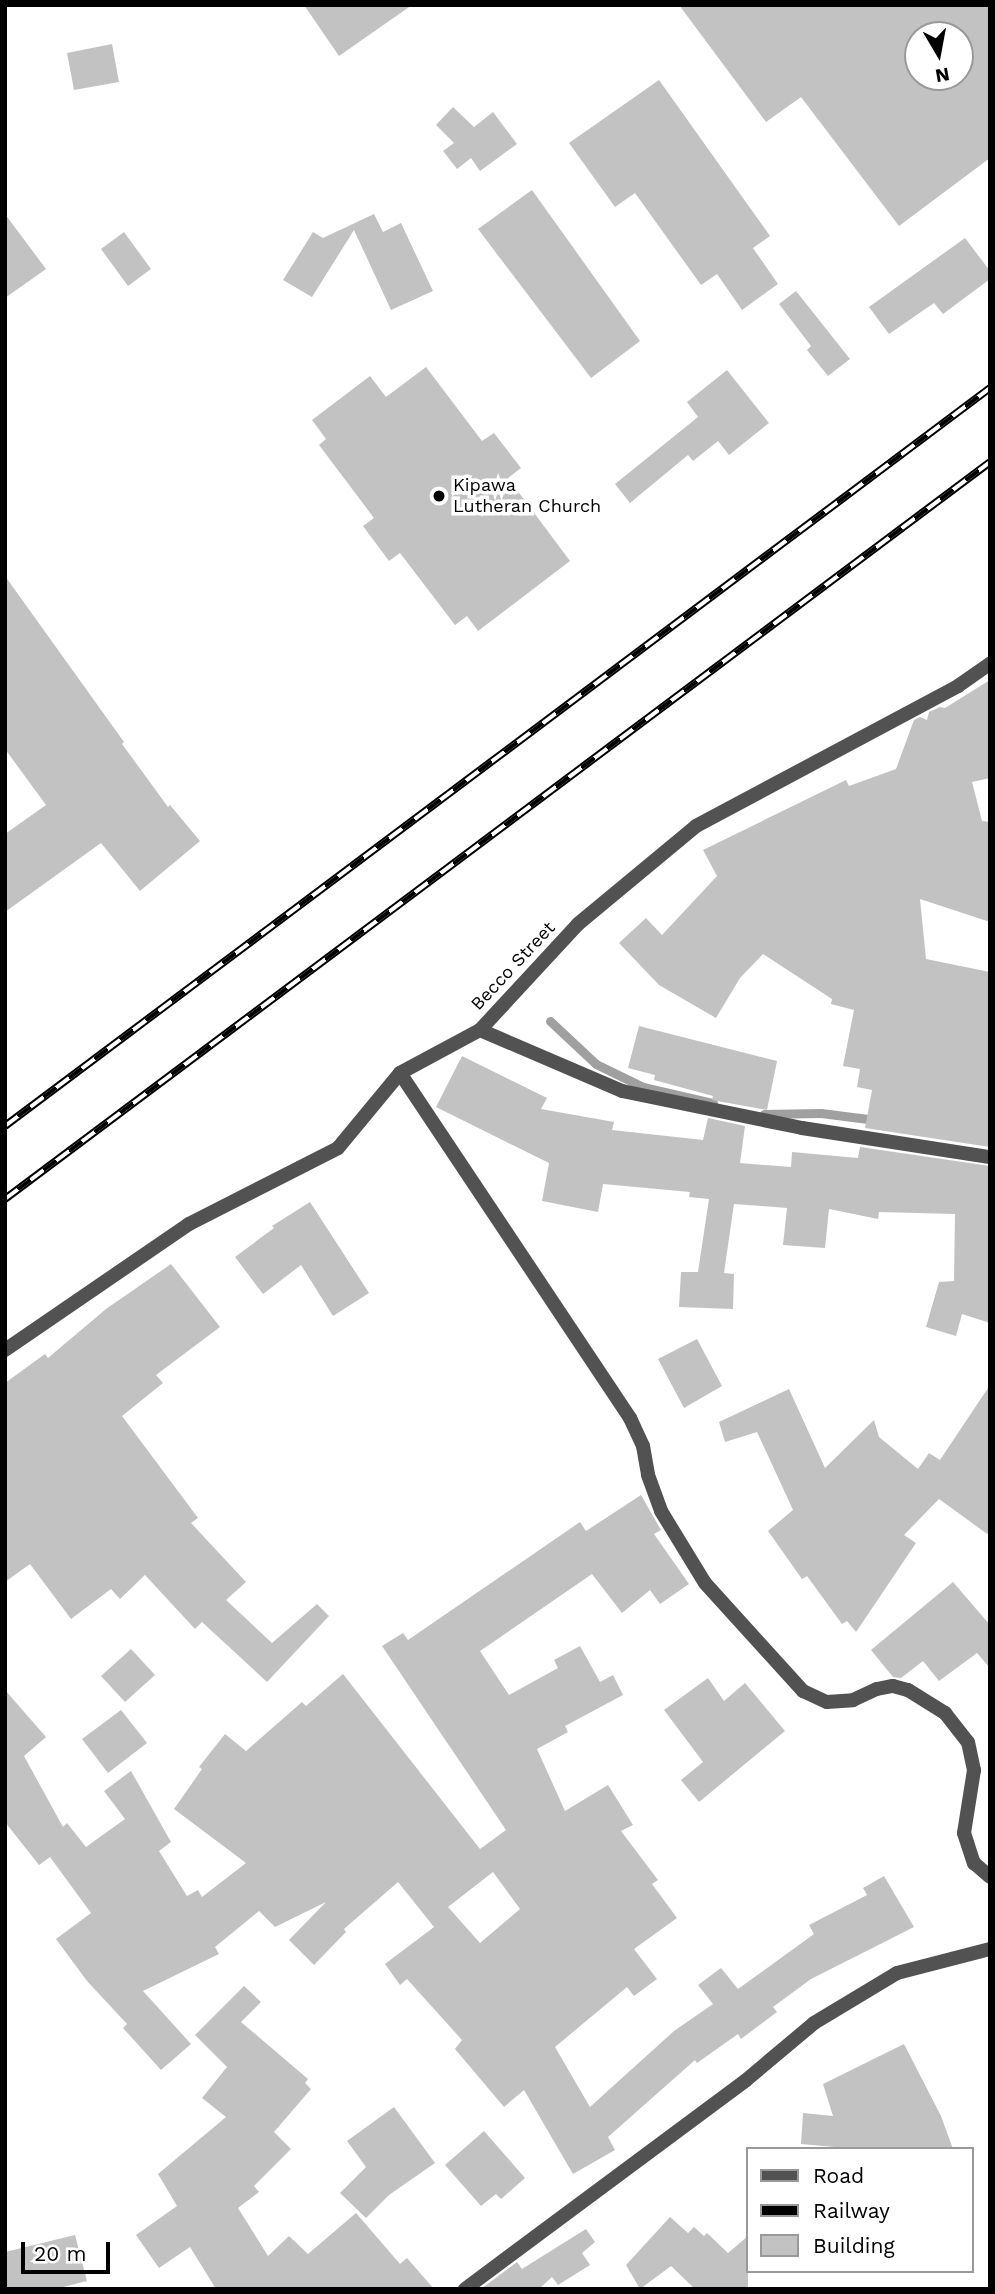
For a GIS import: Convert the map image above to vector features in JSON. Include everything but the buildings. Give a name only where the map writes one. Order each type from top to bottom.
[{"type":"street","name":"Becco Street","points":[[5,1350],[189,1224],[338,1148],[400,1073],[480,1030],[578,924],[696,826],[958,686],[990,664]]},
{"type":"street","points":[[480,1030],[622,1091],[802,1128],[990,1157]]},
{"type":"street","points":[[400,1073],[630,1418],[643,1446],[648,1475],[661,1511],[705,1583],[803,1691],[827,1702],[853,1700],[877,1689],[893,1686],[908,1690],[945,1713],[968,1742],[974,1769],[964,1833],[974,1863],[990,1877]]},
{"type":"street","points":[[466,2289],[745,2081],[814,2023],[897,1973],[990,1949]]},
{"type":"waterway","points":[[550,1021],[596,1064],[643,1087],[713,1103]]},
{"type":"waterway","points":[[764,1114],[821,1113],[876,1120]]},
{"type":"railway","points":[[5,1126],[990,388]]},
{"type":"railway","points":[[5,1199],[990,462]]},
{"type":"place","name":"Kipawa Lutheran Church","points":[[439,496]]}]
